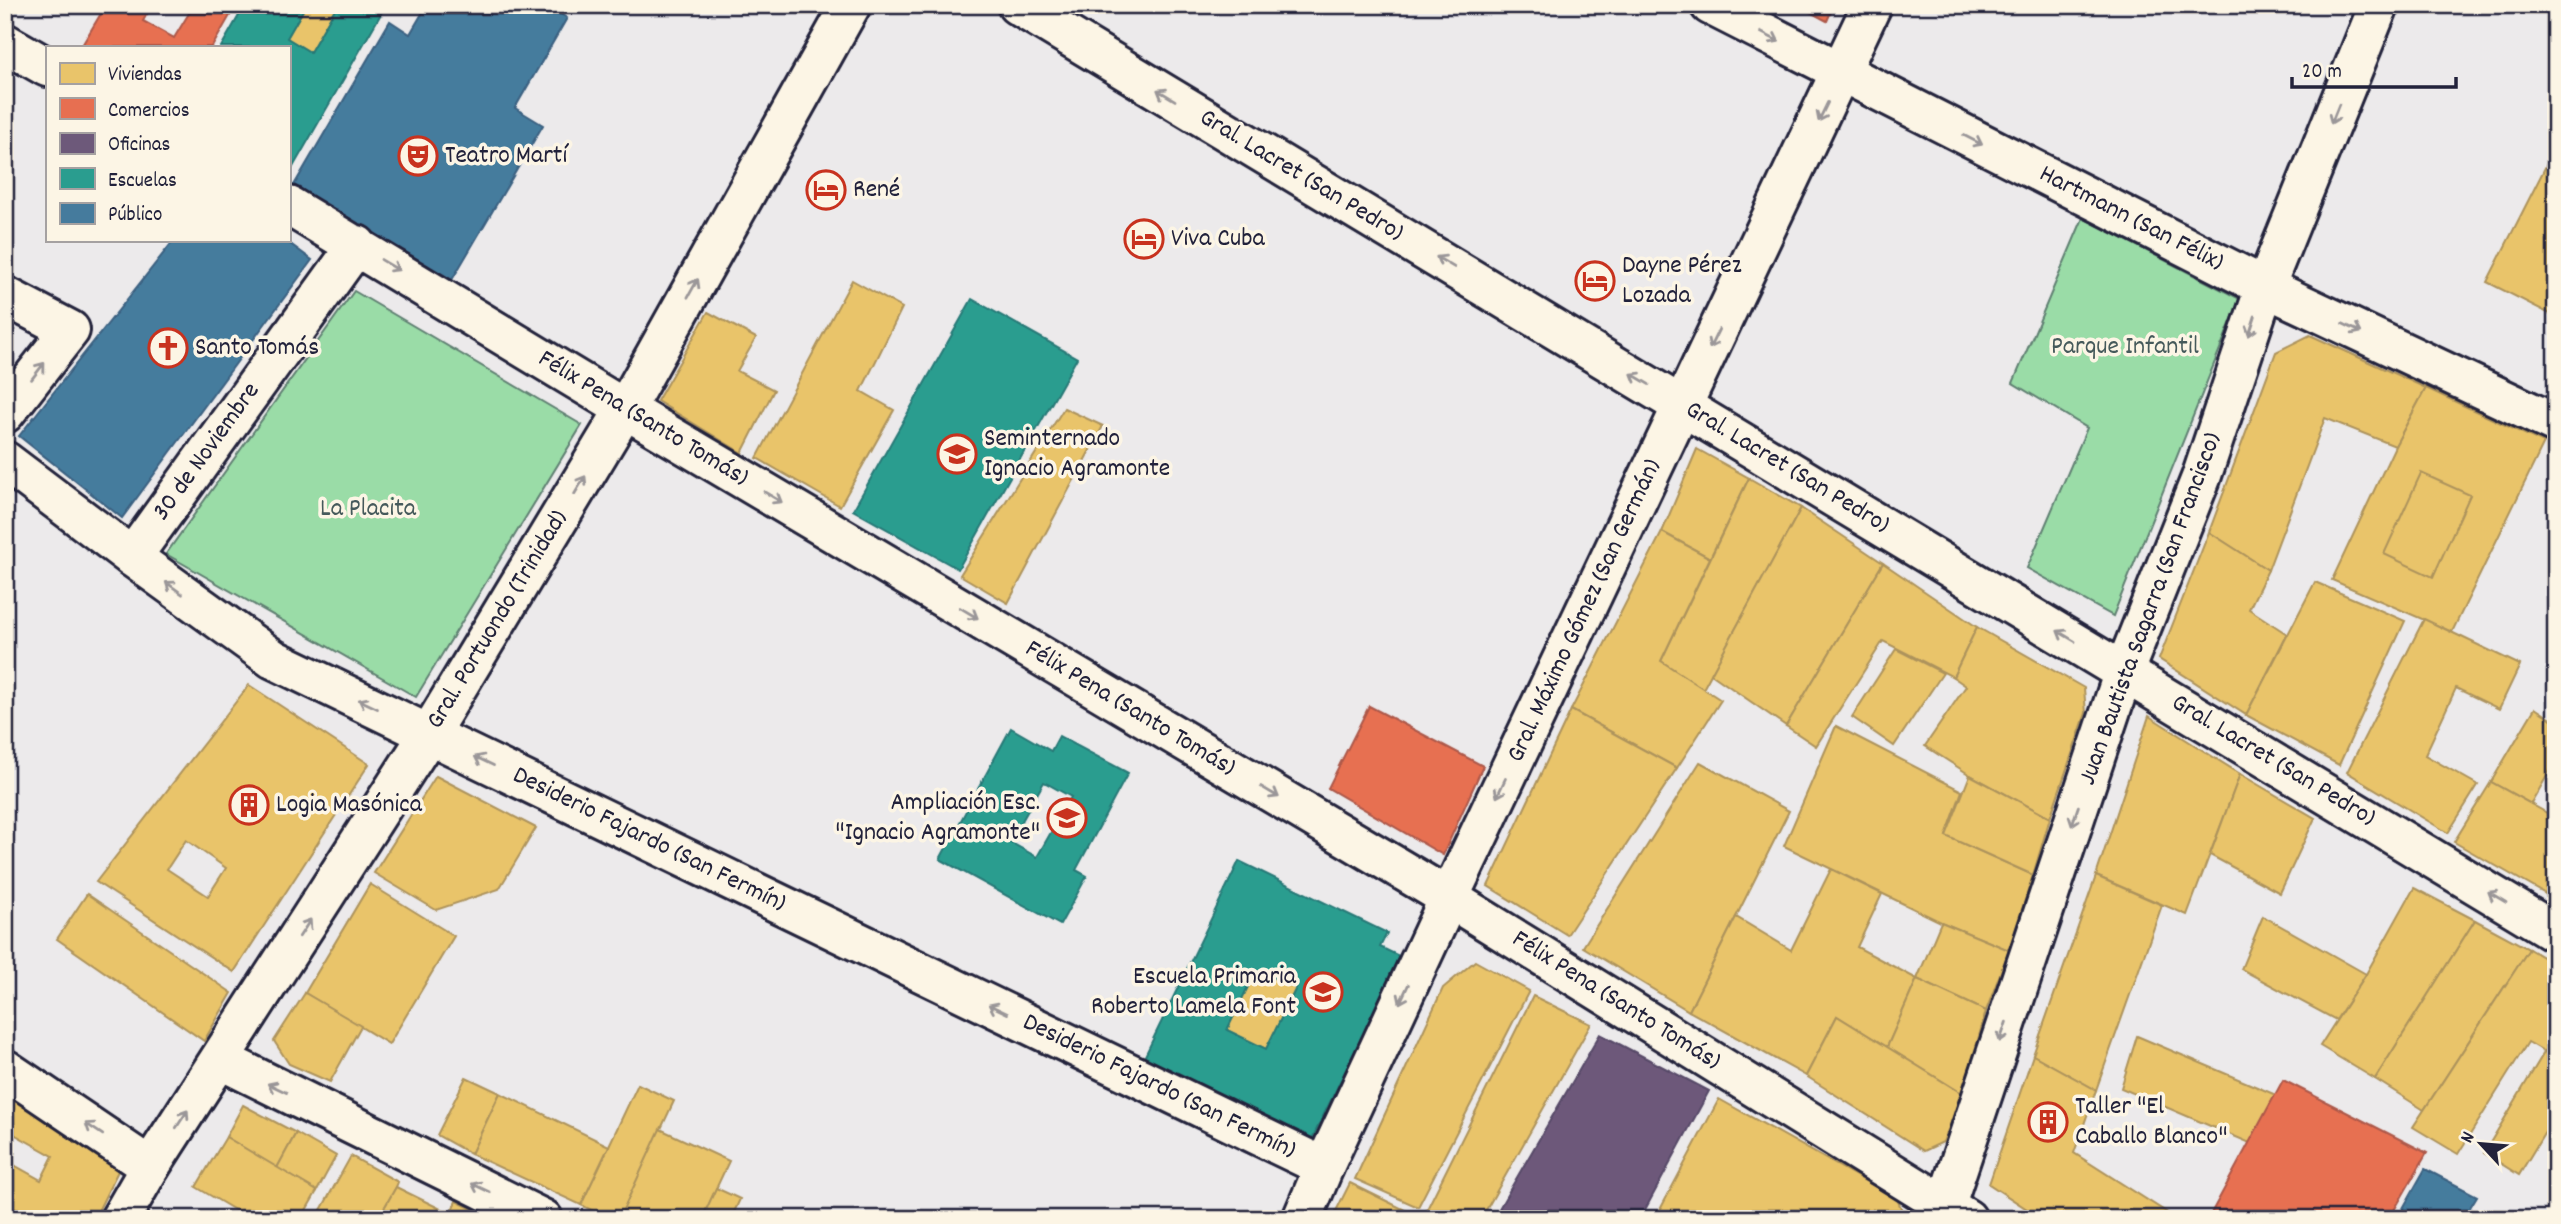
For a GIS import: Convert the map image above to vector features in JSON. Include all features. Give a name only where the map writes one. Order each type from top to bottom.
[{"type":"street","name":"Gral. Portuondo (Trinidad)","points":[[120,1219],[150,1167],[429,734],[625,409],[851,5]]},
{"type":"street","name":"Gral. Lacret (San Pedro)","points":[[1017,5],[2556,933]]},
{"type":"street","name":"Hartmann (San Félix)","points":[[1710,5],[2265,287],[2556,425]]},
{"type":"street","name":"Gral. Máximo Gómez (San Germán)","points":[[1302,1219],[1449,898],[1871,5]]},
{"type":"street","name":"Juan Bautista Sagarra (San Francisco)","points":[[1951,1214],[2124,671],[2201,478],[2265,287],[2379,5]]},
{"type":"street","points":[[5,43],[46,66]]},
{"type":"street","name":"Félix Pena (Santo Tomás)","points":[[290,207],[625,409],[1449,898],[1951,1214]]},
{"type":"street","name":"30 de Noviembre","points":[[132,557],[357,245]]},
{"type":"street","points":[[5,296],[70,330],[5,413]]},
{"type":"street","name":"Desiderio Fajardo (San Fermín)","points":[[5,461],[273,659],[1324,1167]]},
{"type":"street","points":[[221,1060],[542,1219]]},
{"type":"street","points":[[5,1069],[150,1167]]},
{"type":"green space","name":"Parque Infantil","points":[[2083,218],[2240,299],[2113,616],[2027,568],[2087,428],[2013,383]]},
{"type":"green space","name":"La Placita","points":[[354,291],[582,425],[416,697],[166,554]]},
{"type":"building: Viviendas","points":[[306,5],[336,7],[310,52],[287,38]]},
{"type":"building: Viviendas","points":[[2556,146],[2556,317],[2487,282]]},
{"type":"building: Viviendas","points":[[852,280],[902,308],[861,391],[894,410],[840,506],[757,458]]},
{"type":"building: Viviendas","points":[[708,312],[756,338],[737,371],[774,390],[742,453],[657,401]]},
{"type":"building: Viviendas","points":[[2310,335],[2426,388],[2395,446],[2325,418],[2268,570],[2209,532],[2276,352]]},
{"type":"building: Viviendas","points":[[119,361],[166,398],[125,451],[77,413]]},
{"type":"building: Viviendas","points":[[2426,388],[2544,443],[2452,632],[2332,580],[2395,446]]},
{"type":"building: Viviendas","points":[[1064,408],[1103,426],[1008,603],[960,575]]},
{"type":"building: Viviendas","points":[[1697,449],[1749,478],[1710,558],[1662,532]]},
{"type":"building: Viviendas","points":[[2421,473],[2470,495],[2433,577],[2384,554]]},
{"type":"building: Viviendas","points":[[1749,478],[1801,508],[1703,689],[1661,661]]},
{"type":"building: Viviendas","points":[[1801,508],[1883,563],[1786,726],[1711,674]]},
{"type":"building: Viviendas","points":[[1662,532],[1710,558],[1661,661],[1721,700],[1677,768],[1571,710]]},
{"type":"building: Viviendas","points":[[2209,532],[2268,570],[2249,609],[2287,634],[2246,715],[2159,659]]},
{"type":"building: Viviendas","points":[[1883,563],[1977,627],[1953,677],[1883,641],[1816,746],[1786,726]]},
{"type":"building: Viviendas","points":[[2315,582],[2405,621],[2339,765],[2246,715]]},
{"type":"building: Viviendas","points":[[2424,619],[2520,665],[2499,709],[2456,688],[2425,755],[2478,785],[2448,833],[2347,772]]},
{"type":"building: Viviendas","points":[[1977,627],[2084,688],[2086,713],[2050,818],[1970,775],[1925,746],[1966,686],[1953,677]]},
{"type":"building: Viviendas","points":[[1896,649],[1943,673],[1894,746],[1852,717]]},
{"type":"building: Viviendas","name":"Logia Masónica","points":[[249,685],[369,764],[234,972],[96,882]],"holes":[[[186,840],[226,868],[208,896],[167,869]]]},
{"type":"building: Viviendas","points":[[2535,708],[2556,722],[2556,760],[2531,804],[2491,782]]},
{"type":"building: Viviendas","points":[[1571,710],[1677,768],[1567,935],[1488,886]]},
{"type":"building: Viviendas","points":[[2149,716],[2240,774],[2187,915],[2096,876]]},
{"type":"building: Viviendas","points":[[1836,726],[1962,791],[1946,836],[2033,875],[2009,950],[1941,922],[1784,846]]},
{"type":"building: Viviendas","points":[[1700,762],[1789,811],[1689,1011],[1583,947]]},
{"type":"building: Viviendas","points":[[2240,774],[2315,818],[2280,893],[2210,855]]},
{"type":"building: Viviendas","points":[[1970,775],[2050,818],[2033,875],[1946,836]]},
{"type":"building: Viviendas","points":[[436,776],[536,828],[499,889],[436,910],[374,873]]},
{"type":"building: Viviendas","points":[[2491,782],[2556,818],[2556,900],[2454,842]]},
{"type":"building: Viviendas","points":[[1831,869],[1882,894],[1857,947],[1917,979],[1887,1047],[1837,1016],[1806,1076],[1689,1011],[1736,917],[1791,950]]},
{"type":"building: Viviendas","points":[[2096,876],[2162,905],[2096,1090],[2033,1055]]},
{"type":"building: Viviendas","points":[[370,884],[454,936],[389,1044],[305,993]]},
{"type":"building: Viviendas","points":[[2414,888],[2475,920],[2375,1079],[2320,1046],[2366,974]]},
{"type":"building: Viviendas","points":[[87,894],[232,993],[204,1041],[57,939]]},
{"type":"building: Viviendas","points":[[2263,916],[2366,974],[2336,1020],[2241,969]]},
{"type":"building: Viviendas","points":[[2475,920],[2529,949],[2424,1110],[2375,1079]]},
{"type":"building: Viviendas","points":[[1941,922],[2009,950],[1986,1011],[1917,979]]},
{"type":"building: Viviendas","points":[[2529,949],[2556,965],[2556,1058],[2528,1042],[2458,1154],[2413,1127]]},
{"type":"building: Viviendas","points":[[1475,961],[1529,991],[1418,1207],[1355,1179],[1443,988]]},
{"type":"building: Viviendas","points":[[1256,970],[1296,988],[1266,1049],[1227,1030]]},
{"type":"building: Viviendas","points":[[1917,979],[1986,1011],[1963,1094],[1887,1047]]},
{"type":"building: Viviendas","points":[[305,993],[361,1026],[330,1082],[289,1064],[274,1041]]},
{"type":"building: Viviendas","points":[[1533,996],[1591,1024],[1481,1219],[1442,1219],[1426,1211]]},
{"type":"building: Viviendas","points":[[1837,1016],[1963,1094],[1943,1142],[1924,1151],[1806,1076]]},
{"type":"building: Viviendas","points":[[2137,1036],[2276,1095],[2250,1143],[2121,1088]]},
{"type":"building: Viviendas","points":[[2545,1051],[2556,1058],[2556,1114],[2519,1175],[2484,1153]]},
{"type":"building: Viviendas","name":"Taller \"El Caballo Blanco\"","points":[[2033,1055],[2096,1090],[2074,1153],[2177,1219],[2042,1219],[1989,1184]]},
{"type":"building: Viviendas","points":[[466,1077],[500,1093],[471,1154],[437,1135]]},
{"type":"building: Viviendas","points":[[5,1081],[126,1155],[94,1219],[33,1219],[5,1203],[5,1160],[41,1180],[53,1156],[5,1129]]},
{"type":"building: Viviendas","points":[[638,1084],[674,1101],[619,1219],[610,1219],[581,1205]]},
{"type":"building: Viviendas","points":[[500,1093],[609,1146],[581,1205],[471,1154]]},
{"type":"building: Viviendas","points":[[1719,1099],[1897,1199],[1906,1219],[1655,1219]]},
{"type":"building: Viviendas","points":[[243,1105],[296,1133],[277,1168],[226,1137]]},
{"type":"building: Viviendas","points":[[660,1129],[729,1161],[702,1219],[619,1219]]},
{"type":"building: Viviendas","points":[[296,1133],[336,1156],[317,1191],[277,1168]]},
{"type":"building: Viviendas","points":[[226,1137],[317,1191],[301,1219],[250,1219],[196,1187]]},
{"type":"building: Viviendas","points":[[351,1156],[398,1182],[396,1187],[378,1219],[316,1219]]},
{"type":"building: Viviendas","points":[[1350,1183],[1423,1219],[1332,1219]]},
{"type":"building: Viviendas","points":[[396,1187],[451,1214],[448,1219],[378,1219]]},
{"type":"building: Viviendas","points":[[716,1188],[740,1199],[731,1219],[702,1219]]},
{"type":"building: Viviendas","points":[[456,1201],[494,1219],[448,1219]]},
{"type":"building: Comercios","points":[[106,5],[152,5],[143,21],[174,38],[194,5],[236,5],[213,46],[82,46]]},
{"type":"building: Comercios","points":[[1797,5],[1834,5],[1827,21]]},
{"type":"building: Comercios","points":[[1369,706],[1483,766],[1443,855],[1328,788]]},
{"type":"building: Comercios","points":[[2283,1080],[2427,1153],[2389,1219],[2208,1219]]},
{"type":"building: Oficinas","points":[[1600,1034],[1709,1091],[1640,1219],[1493,1219]]},
{"type":"building: Escuelas","points":[[245,5],[306,5],[287,38],[310,52],[336,7],[334,5],[386,5],[290,172],[290,46],[222,46]]},
{"type":"building: Escuelas","points":[[972,299],[1077,358],[958,569],[853,510]]},
{"type":"building: Escuelas","points":[[1011,728],[1051,751],[1059,736],[1128,773],[1076,870],[1087,876],[1060,925],[940,859]],"holes":[[[1044,782],[1071,797],[1037,857],[1010,842]]]},
{"type":"building: Escuelas","points":[[1239,861],[1387,933],[1380,947],[1401,957],[1310,1143],[1142,1062]],"holes":[[[1256,970],[1296,988],[1266,1049],[1227,1030]]]},
{"type":"building: Público","name":"Teatro Martí","points":[[427,5],[546,5],[567,18],[515,108],[543,125],[452,280],[293,187],[390,21],[410,34]]},
{"type":"building: Público","name":"Santo Tomás","points":[[172,242],[288,242],[312,260],[122,518],[19,436]]},
{"type":"building: Público","points":[[2425,1169],[2477,1196],[2463,1219],[2397,1219]]},
{"type":"place","name":"Teatro Martí","points":[[418,156]]},
{"type":"place","name":"René","points":[[826,190]]},
{"type":"place","name":"Viva Cuba","points":[[1144,239]]},
{"type":"place","name":"Dayne Pérez Lozada","points":[[1595,281]]},
{"type":"place","name":"Santo Tomás","points":[[168,348]]},
{"type":"place","name":"Seminternado Ignacio Agramonte","points":[[957,454]]},
{"type":"place","name":"Logia Masónica","points":[[249,805]]},
{"type":"place","name":"Ampliación Esc. \"Ignacio Agramonte\"","points":[[1067,818]]},
{"type":"place","name":"Escuela Primaria Roberto Lamela Font","points":[[1323,992]]},
{"type":"place","name":"Taller \"El Caballo Blanco\"","points":[[2048,1122]]}]
